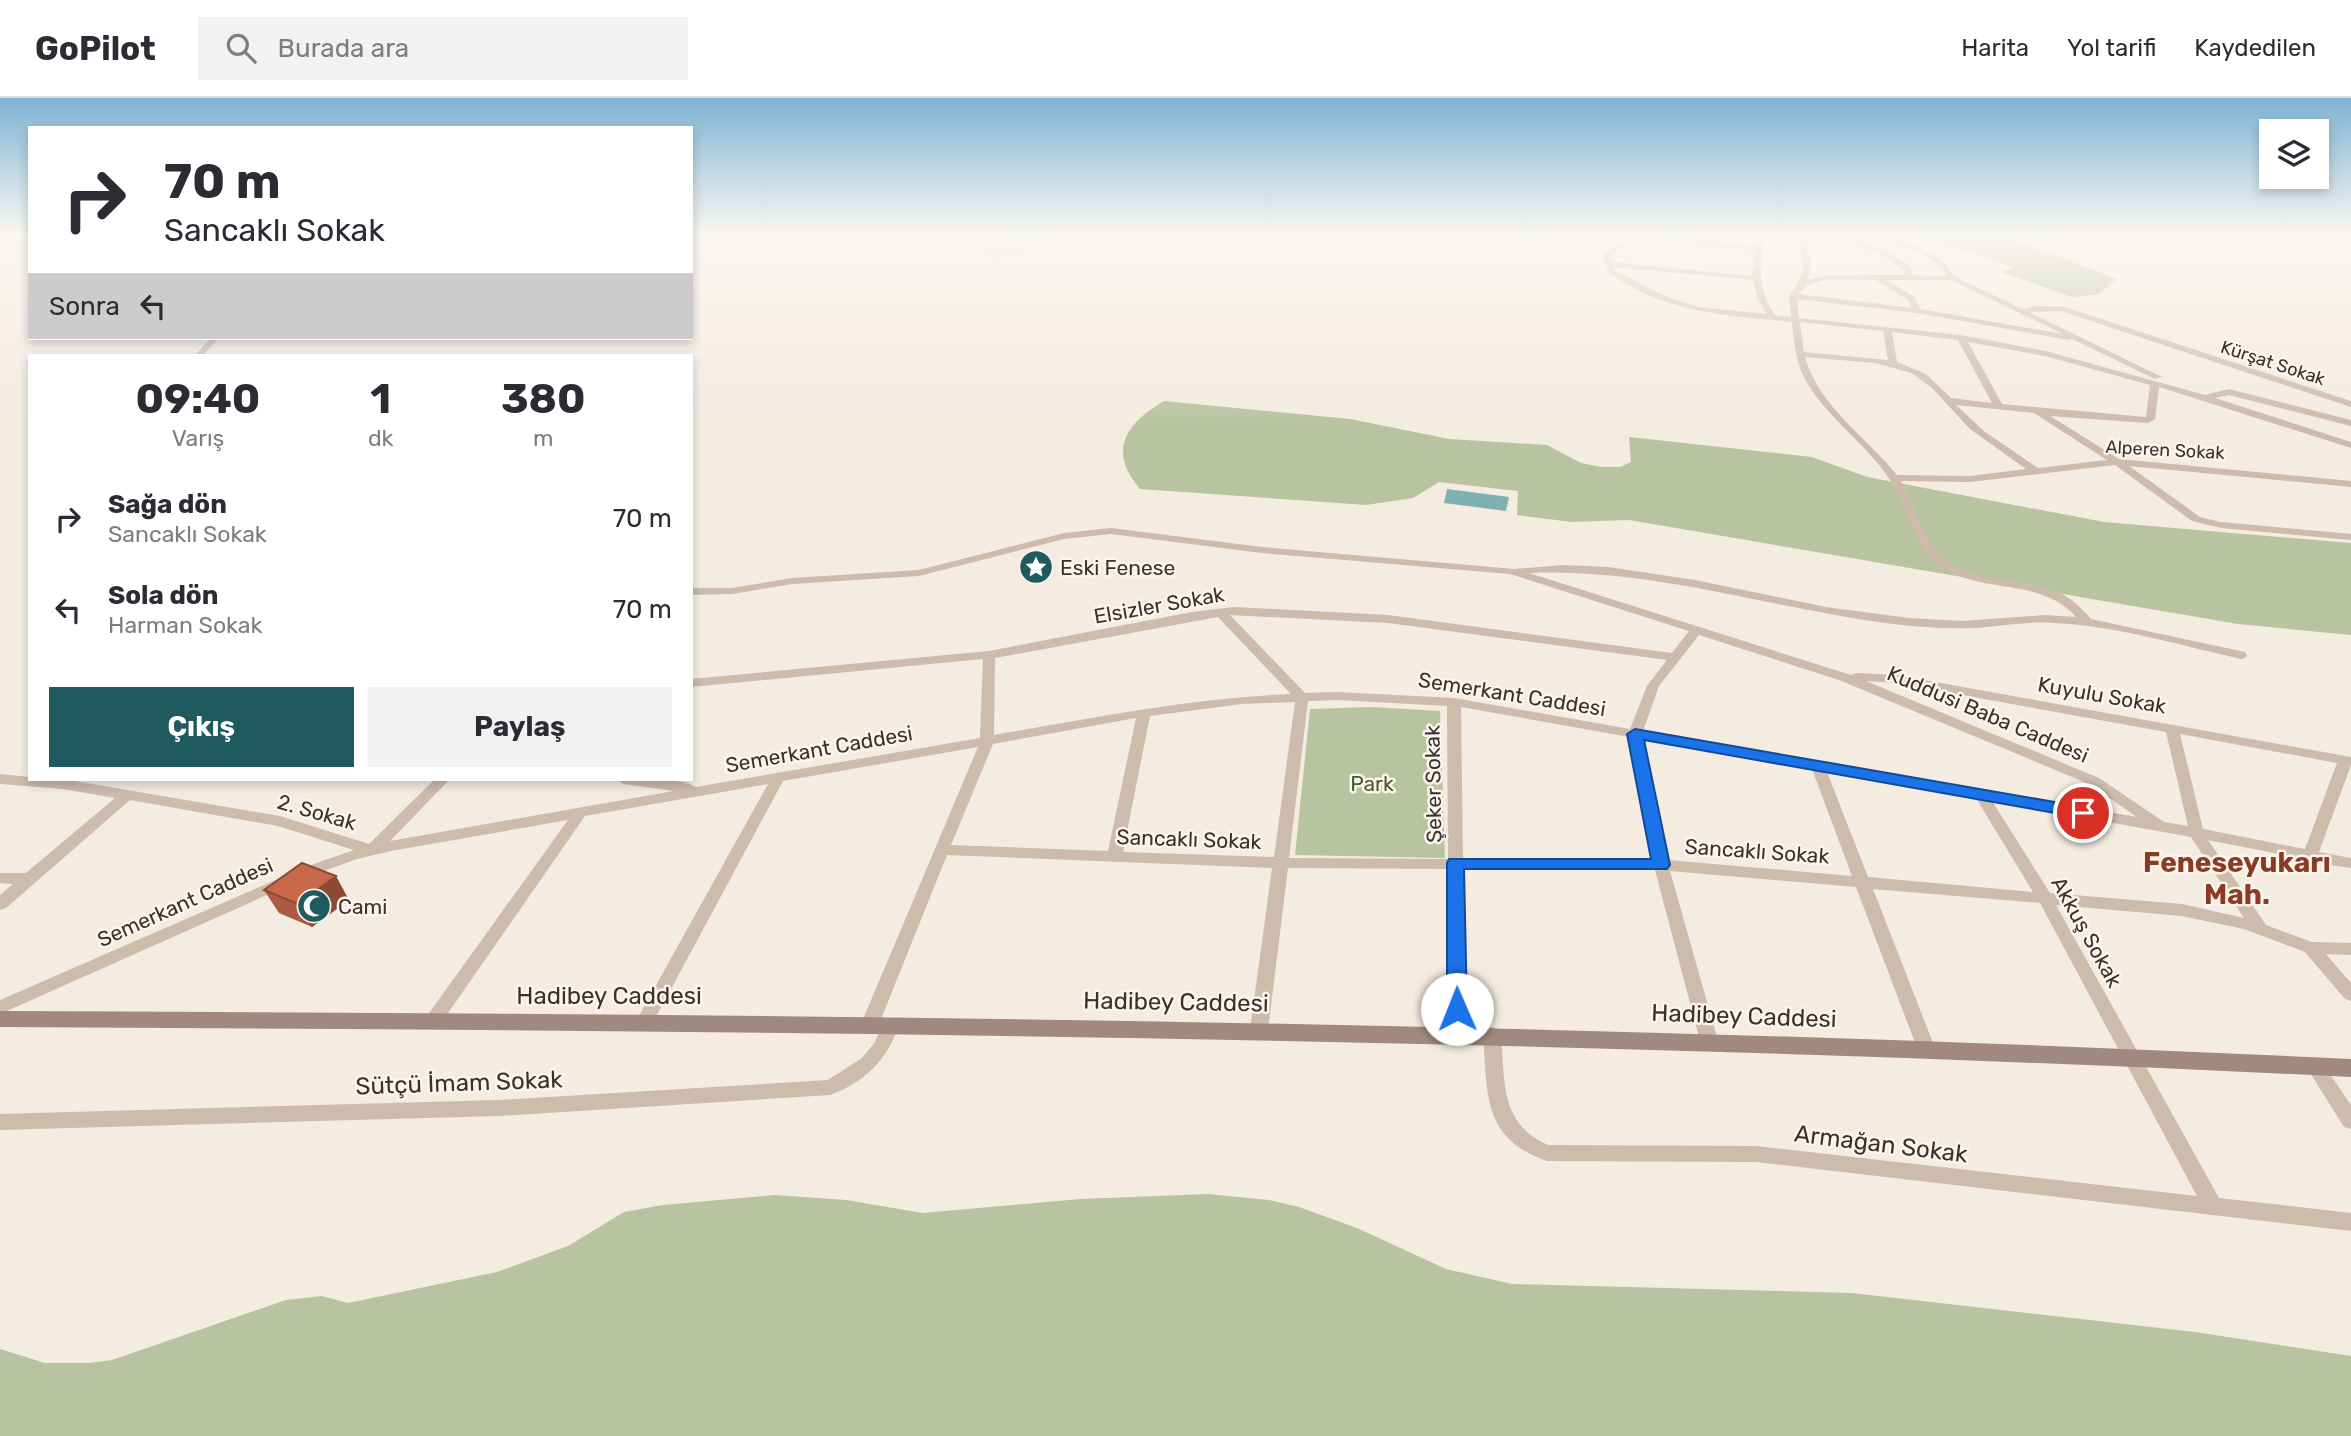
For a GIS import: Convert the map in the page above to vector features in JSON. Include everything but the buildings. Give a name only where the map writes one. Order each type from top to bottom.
[{"type":"main road","name":"Hadibey Caddesi","points":[[0,1019],[880,1025],[1492,1034],[2131,1055],[2351,1068]]},
{"type":"street","points":[[1666,298],[1677,304],[1716,312],[1796,318],[1961,337],[2046,354],[2205,397],[2351,445]]},
{"type":"street","points":[[1761,298],[1772,316]]},
{"type":"street","points":[[1793,298],[1805,371],[1829,405],[1894,478],[1939,561],[1968,575],[2056,595],[2074,605],[2087,622]]},
{"type":"street","points":[[1813,298],[1917,311],[2087,341]]},
{"type":"street","points":[[1910,298],[1917,311]]},
{"type":"street","points":[[1997,298],[2188,392]]},
{"type":"street","name":"Kürşat Sokak","points":[[2024,311],[2038,308],[2062,309],[2351,404]]},
{"type":"street","points":[[1887,328],[1893,365]]},
{"type":"street","points":[[1961,337],[1998,407]]},
{"type":"street","points":[[200,354],[213,340]]},
{"type":"street","points":[[1802,354],[1893,365],[1928,379],[1944,391],[1949,401],[1971,426],[2035,471]]},
{"type":"street","points":[[1949,401],[2146,421],[2150,419],[2155,383]]},
{"type":"street","name":"Kürşat Sokak","points":[[2205,397],[2229,392],[2351,423]]},
{"type":"street","points":[[2036,411],[2117,463],[2196,519],[2221,525],[2351,537]]},
{"type":"street","name":"Alperen Sokak","points":[[1894,478],[1970,479],[2117,463],[2221,470],[2351,484]]},
{"type":"street","points":[[693,592],[732,591],[792,581],[919,573],[1064,536],[1111,531],[1262,550],[1511,571],[1564,566],[1631,572],[1791,605],[1906,622],[1970,624],[2044,618],[2087,622],[2241,655]]},
{"type":"street","points":[[1511,571],[1844,677]]},
{"type":"street","points":[[1220,612],[1302,698],[1259,1030]]},
{"type":"street","name":"Elsizler Sokak","points":[[693,682],[989,655],[1220,612],[1286,612],[1379,618],[1675,657]]},
{"type":"street","points":[[1696,630],[1653,687],[1635,734],[1661,865],[1709,1041]]},
{"type":"street","points":[[987,741],[989,655]]},
{"type":"street","name":"Kuyulu Sokak","points":[[1844,677],[1896,680],[2348,761]]},
{"type":"street","name":"Kuddusi Baba Caddesi","points":[[1844,677],[2094,781],[2160,827],[2351,863]]},
{"type":"street","name":"Semerkant Caddesi","points":[[0,1007],[292,877],[372,850],[1144,712],[1242,700],[1379,697],[1454,702],[2160,827]]},
{"type":"street","name":"Şeker Sokak","points":[[1454,702],[1457,1034]]},
{"type":"street","points":[[1114,857],[1144,712]]},
{"type":"street","points":[[2172,730],[2197,835],[2259,928]]},
{"type":"street","name":"Sütçü İmam Sokak","points":[[0,1122],[499,1108],[830,1087],[869,1062],[883,1044],[880,1025],[942,850],[987,741]]},
{"type":"street","points":[[2310,857],[2348,761]]},
{"type":"street","points":[[1818,767],[1926,1048]]},
{"type":"street","points":[[644,1023],[778,778]]},
{"type":"street","name":"2. Sokak","points":[[0,779],[63,784],[279,821],[372,850]]},
{"type":"street","points":[[372,850],[441,781]]},
{"type":"street","points":[[636,781],[702,791]]},
{"type":"street","points":[[0,905],[127,795]]},
{"type":"street","name":"Akkuş Sokak","points":[[1981,795],[2044,897],[2213,1206]]},
{"type":"street","points":[[433,1021],[579,815]]},
{"type":"street","name":"Sancaklı Sokak","points":[[942,850],[1281,863],[1661,865],[1863,880],[2182,910],[2259,928],[2311,947],[2351,949]]},
{"type":"street","points":[[0,878],[29,879]]},
{"type":"street","points":[[2311,947],[2351,994]]},
{"type":"street","name":"Armağan Sokak","points":[[1492,1034],[1502,1118],[1506,1127],[1522,1143],[1547,1153],[1756,1154],[2351,1222]]},
{"type":"street","points":[[2315,1066],[2351,1121]]},
{"type":"green space","points":[[1164,401],[1350,419],[1449,439],[1547,445],[1581,463],[1601,467],[1620,467],[1631,462],[1629,437],[1812,457],[1867,477],[2104,522],[2351,543],[2351,635],[2238,624],[1629,520],[1572,522],[1517,515],[1518,491],[1439,482],[1413,498],[1366,505],[1140,489],[1124,462],[1125,439],[1140,419]]},
{"type":"green space","name":"Park","points":[[1371,707],[1440,711],[1445,858],[1295,855],[1310,709]]},
{"type":"green space","points":[[1208,1194],[1269,1200],[1299,1207],[1357,1228],[1446,1269],[1512,1284],[1852,1293],[2195,1332],[2351,1356],[2351,1436],[0,1436],[0,1349],[45,1363],[112,1360],[286,1300],[322,1296],[348,1303],[497,1272],[568,1246],[624,1212],[663,1205],[775,1195],[846,1200],[923,1213],[1080,1199]]},
{"type":"water","points":[[1447,489],[1509,497],[1506,511],[1444,503]]},
{"type":"place","name":"Eski Fenese","points":[[1036,567]]},
{"type":"place","name":"Cami","points":[[314,906]]},
{"type":"district","name":"Feneseyukarı Mah.","points":[[2237,878]]},
{"type":"route","points":[[1457,1009],[1455,863],[1661,865],[1635,734],[2083,813]]}]
